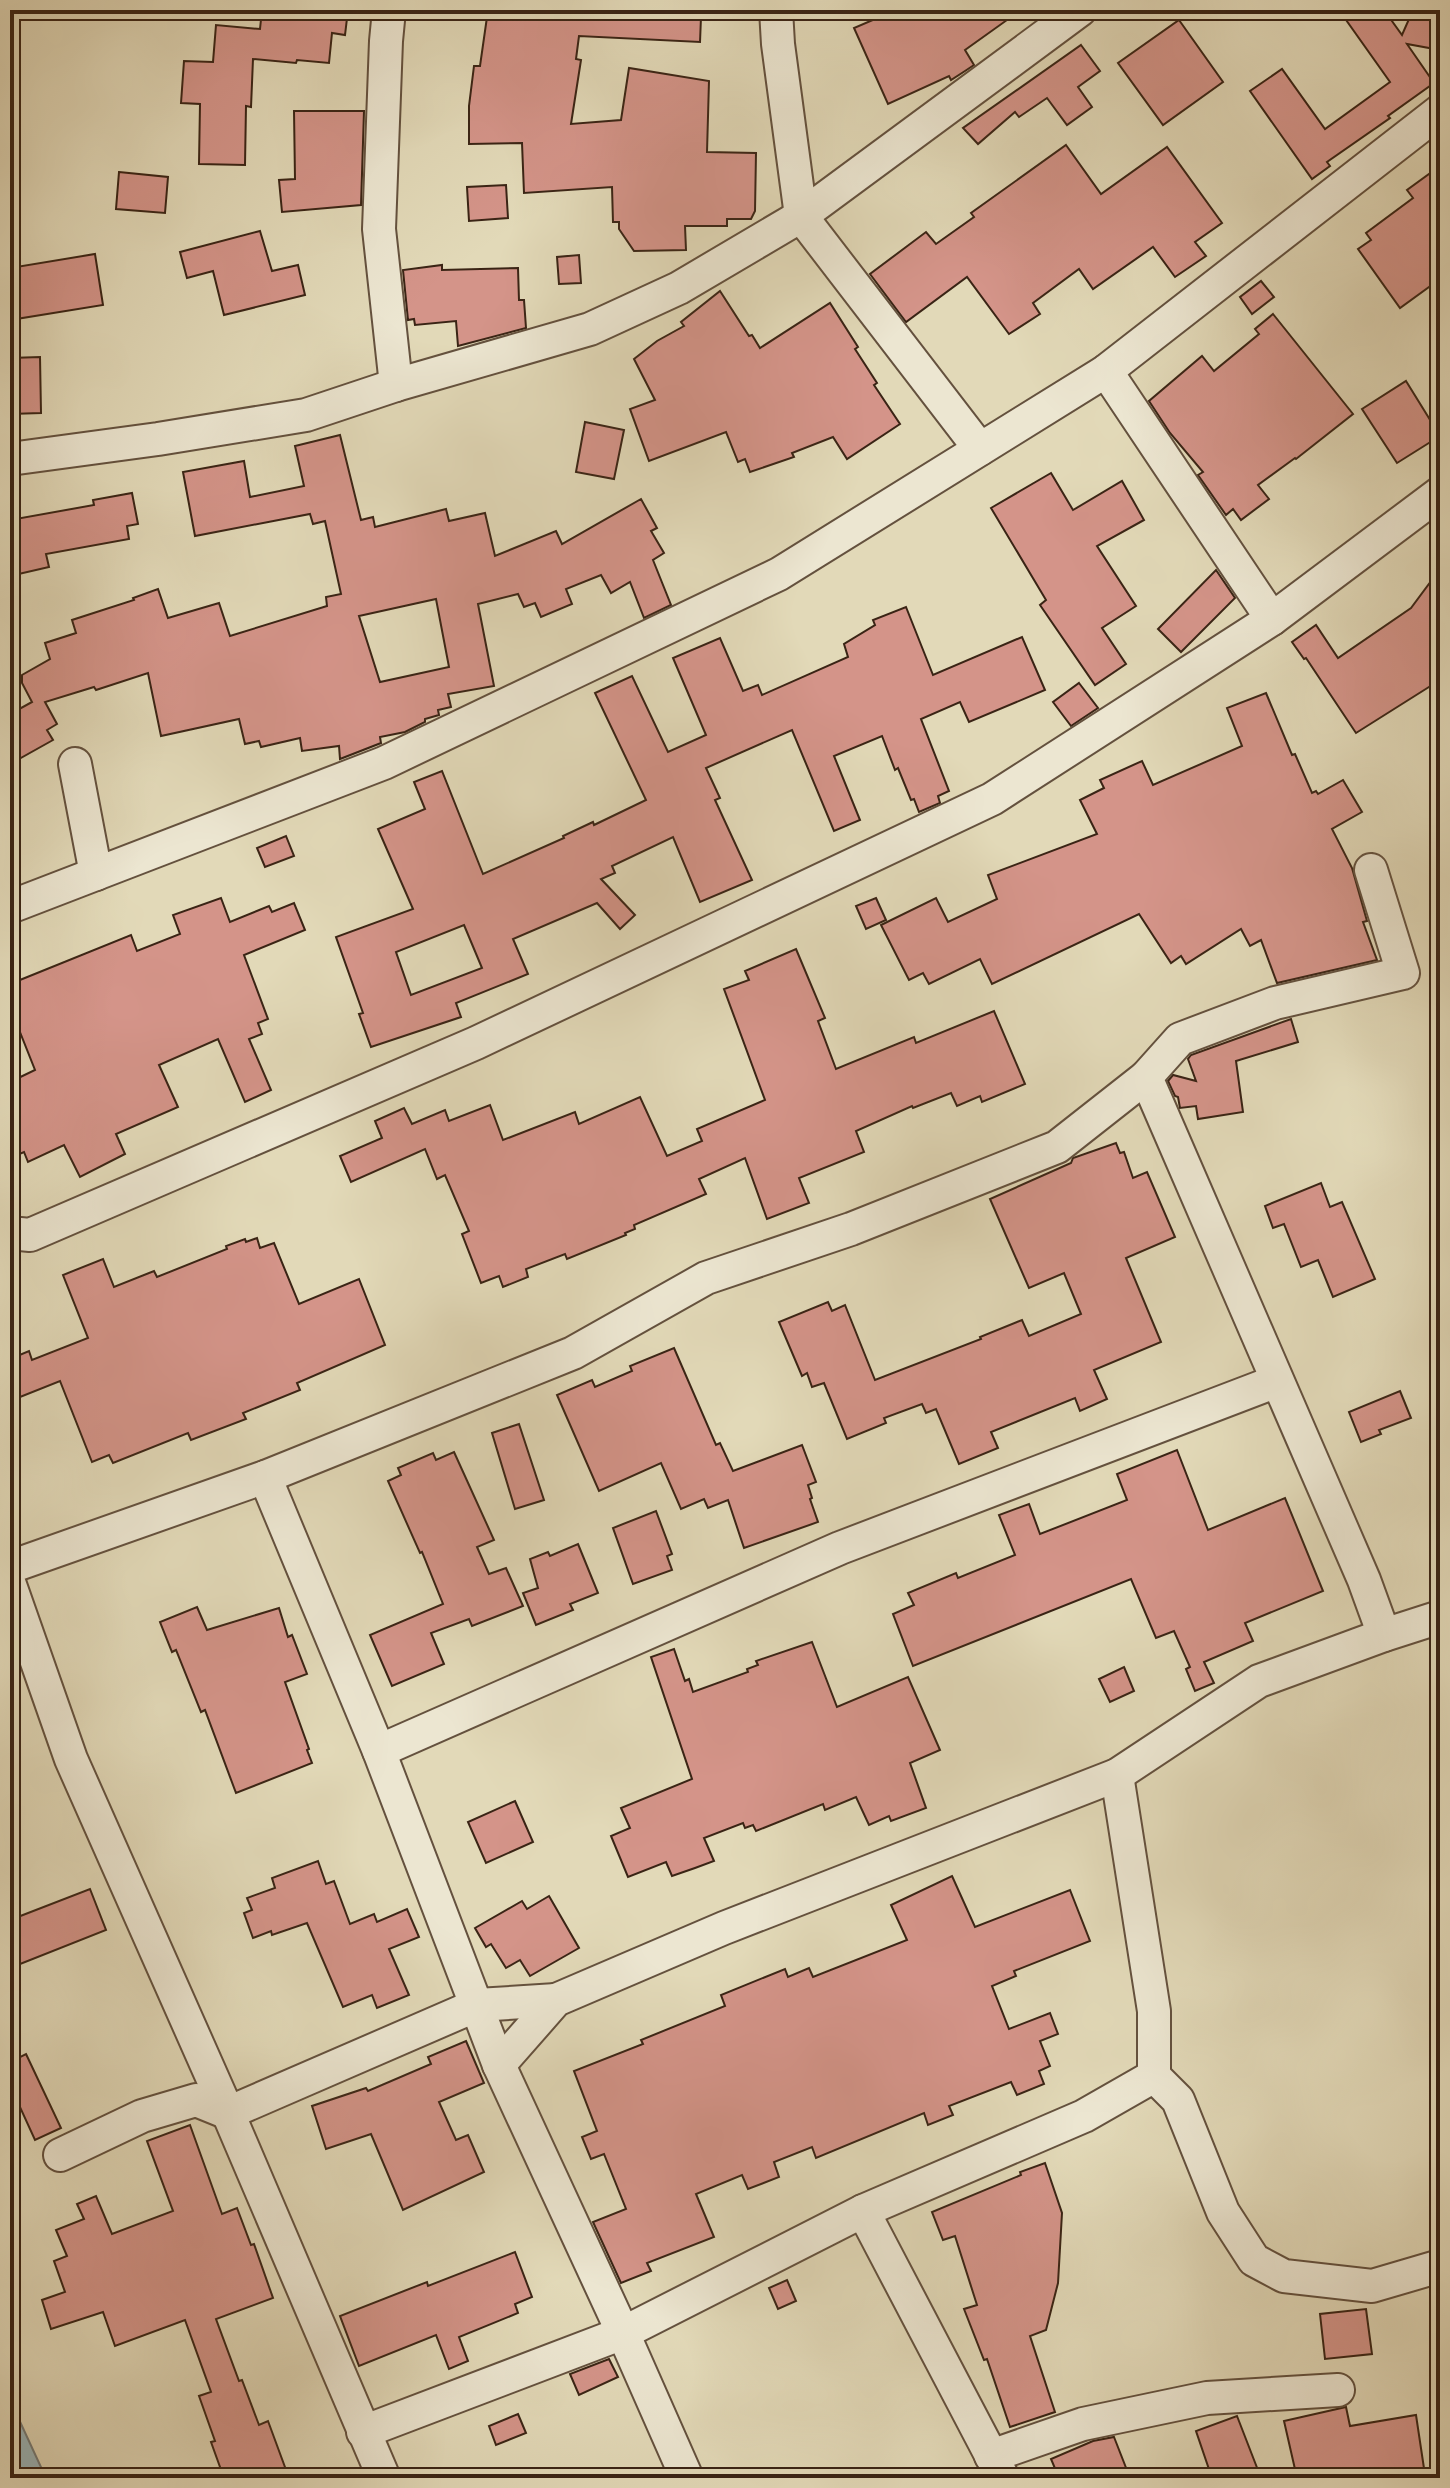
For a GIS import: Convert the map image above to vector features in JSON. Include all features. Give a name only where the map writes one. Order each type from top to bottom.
[{"type":"street","points":[[389,10],[379,229],[396,385]]},
{"type":"street","points":[[776,10],[801,216],[980,449]]},
{"type":"street","points":[[10,459],[306,415],[396,385],[590,329],[679,288],[801,216],[1080,10]]},
{"type":"street","points":[[10,907],[384,763],[779,574],[1106,371],[1440,111]]},
{"type":"street","points":[[1106,371],[1272,619]]},
{"type":"street","points":[[10,1233],[30,1235],[476,1043],[992,799],[1272,619],[1440,493]]},
{"type":"street","points":[[75,764],[96,874]]},
{"type":"street","points":[[10,1567],[265,1477],[573,1353],[706,1278],[851,1229],[1057,1147],[1146,1077],[1180,1039],[1275,1003],[1403,973],[1371,870]]},
{"type":"street","points":[[1146,1077],[1364,1580],[1384,1635]]},
{"type":"street","points":[[379,1751],[840,1548],[1277,1381]]},
{"type":"street","points":[[265,1477],[379,1751],[499,2065],[687,2478]]},
{"type":"street","points":[[1364,1580],[1431,1621]]},
{"type":"street","points":[[10,1585],[71,1759],[228,2113],[384,2478]]},
{"type":"street","points":[[60,2155],[142,2116],[196,2100],[228,2113],[477,2005],[556,2000],[724,1928],[1117,1775],[1259,1681],[1431,1621]]},
{"type":"street","points":[[1117,1775],[1154,2011],[1154,2076],[1178,2100],[1223,2212],[1254,2260],[1284,2276],[1372,2286],[1440,2266]]},
{"type":"street","points":[[499,2065],[556,2000]]},
{"type":"street","points":[[363,2432],[623,2333],[863,2211],[1084,2116],[1154,2076]]},
{"type":"street","points":[[863,2211],[997,2467],[1083,2424],[1207,2398],[1338,2390]]},
{"type":"water","points":[[10,2400],[46,2478],[10,2478]]},
{"type":"building","points":[[262,10],[348,10],[345,35],[332,33],[329,63],[253,59],[251,107],[246,106],[245,165],[199,164],[200,104],[181,103],[184,61],[213,62],[216,25],[260,29]]},
{"type":"building","points":[[488,10],[596,10],[595,14],[644,17],[645,10],[673,10],[673,15],[701,17],[700,42],[579,36],[576,59],[581,60],[571,124],[621,120],[629,68],[709,81],[707,152],[756,153],[755,211],[751,219],[727,219],[727,226],[685,226],[686,250],[634,251],[619,229],[619,222],[613,222],[612,187],[524,193],[522,143],[469,144],[469,106],[474,66],[480,66]]},
{"type":"building","points":[[896,10],[1021,10],[965,50],[974,65],[951,80],[949,76],[888,104],[854,28]]},
{"type":"building","points":[[1339,10],[1384,10],[1402,35],[1413,10],[1440,10],[1440,50],[1407,44],[1434,83],[1327,162],[1330,166],[1312,179],[1250,91],[1282,69],[1325,129],[1390,82]]},
{"type":"building","points":[[1179,20],[1223,82],[1163,125],[1118,63]]},
{"type":"building","points":[[1081,45],[1100,71],[1078,87],[1092,107],[1067,125],[1047,98],[1019,117],[1015,112],[978,144],[963,128]]},
{"type":"building","points":[[294,111],[364,111],[361,205],[282,212],[279,180],[295,179]]},
{"type":"building","points":[[1066,145],[1101,194],[1167,147],[1222,223],[1195,242],[1206,256],[1175,277],[1153,247],[1093,289],[1079,269],[1033,303],[1040,314],[1009,334],[967,277],[906,322],[870,274],[926,232],[936,244],[974,217],[971,213]]},
{"type":"building","points":[[1440,166],[1440,279],[1400,308],[1358,249],[1371,240],[1366,233],[1413,198],[1407,190]]},
{"type":"building","points":[[119,172],[168,177],[165,213],[116,209]]},
{"type":"building","points":[[506,185],[508,218],[469,221],[467,187]]},
{"type":"building","points":[[260,231],[272,271],[298,265],[305,295],[224,315],[213,271],[187,278],[180,252]]},
{"type":"building","points":[[95,254],[103,305],[10,320],[10,268]]},
{"type":"building","points":[[579,255],[581,283],[559,284],[557,257]]},
{"type":"building","points":[[442,265],[442,270],[518,268],[519,300],[524,300],[526,328],[458,346],[456,321],[415,325],[414,319],[408,320],[403,270]]},
{"type":"building","points":[[1261,281],[1274,297],[1252,314],[1240,297]]},
{"type":"building","points":[[720,291],[760,348],[830,303],[858,347],[855,349],[877,383],[874,385],[900,424],[847,459],[833,437],[792,453],[794,457],[750,472],[745,459],[738,462],[726,432],[649,461],[630,409],[655,400],[634,359],[684,326],[681,322]]},
{"type":"building","points":[[1273,314],[1353,414],[1258,485],[1269,499],[1241,520],[1233,509],[1226,515],[1198,475],[1203,472],[1170,433],[1149,401],[1202,356],[1214,371],[1259,334],[1255,329]]},
{"type":"building","points":[[40,357],[41,413],[10,414],[10,358]]},
{"type":"building","points":[[1406,381],[1440,436],[1397,463],[1362,409]]},
{"type":"building","points":[[585,422],[624,430],[614,479],[576,472]]},
{"type":"building","points":[[340,435],[361,520],[373,517],[375,527],[446,509],[449,521],[485,513],[495,556],[556,531],[562,544],[641,499],[657,528],[651,531],[664,553],[653,560],[671,605],[644,618],[630,582],[611,593],[601,575],[566,589],[572,604],[541,617],[535,603],[524,607],[518,594],[478,604],[494,686],[448,694],[451,707],[438,710],[439,715],[425,719],[425,722],[405,732],[380,737],[381,743],[340,759],[339,746],[302,751],[300,738],[261,747],[259,741],[245,744],[239,719],[161,736],[148,673],[45,702],[57,724],[47,730],[53,740],[10,764],[10,714],[32,702],[22,683],[22,675],[50,659],[45,643],[76,633],[72,620],[158,589],[168,618],[219,603],[230,636],[327,606],[326,597],[341,594],[325,521],[313,524],[310,514],[195,536],[183,472],[244,461],[250,497],[304,486],[295,446]],"holes":[[[436,599],[449,667],[380,682],[359,616]]]},
{"type":"building","points":[[1051,473],[1073,510],[1122,481],[1144,520],[1097,546],[1136,606],[1102,628],[1126,664],[1095,685],[1040,605],[1046,600],[991,508]]},
{"type":"building","points":[[132,493],[138,524],[127,526],[129,539],[46,554],[49,567],[10,576],[10,520],[94,505],[93,500]]},
{"type":"building","points":[[1440,569],[1440,680],[1356,733],[1292,642],[1316,625],[1338,658],[1411,608]]},
{"type":"building","points":[[1216,570],[1235,598],[1181,652],[1158,629]]},
{"type":"building","points":[[906,607],[933,675],[1022,637],[1045,690],[969,722],[960,702],[921,719],[949,791],[938,796],[940,803],[919,812],[898,768],[895,770],[882,736],[834,756],[860,820],[834,831],[792,730],[706,768],[720,798],[715,800],[752,880],[700,902],[673,837],[612,866],[615,873],[601,879],[635,915],[620,929],[597,903],[513,939],[528,974],[456,1003],[461,1017],[371,1047],[359,1014],[363,1013],[336,937],[413,909],[378,829],[425,809],[414,782],[442,771],[483,874],[646,800],[595,693],[632,676],[668,752],[706,735],[673,658],[720,638],[743,691],[758,685],[762,695],[848,657],[844,644],[875,625],[873,620]],"holes":[[[464,925],[482,968],[411,995],[396,952]]]},
{"type":"building","points":[[1079,683],[1098,708],[1071,726],[1053,702]]},
{"type":"building","points":[[1266,693],[1312,793],[1316,791],[1318,794],[1343,780],[1362,812],[1332,829],[1352,868],[1367,921],[1363,922],[1377,960],[1277,983],[1261,940],[1250,946],[1241,929],[1186,964],[1181,956],[1171,963],[1139,914],[992,984],[980,959],[929,984],[923,973],[909,980],[881,925],[936,898],[948,922],[997,899],[988,875],[1097,834],[1080,800],[1104,788],[1100,780],[1142,761],[1153,785],[1242,746],[1227,708]]},
{"type":"building","points":[[286,836],[294,856],[265,867],[257,848]]},
{"type":"building","points":[[221,898],[230,922],[269,906],[272,912],[294,903],[305,930],[244,955],[268,1019],[258,1023],[262,1034],[249,1039],[271,1090],[245,1102],[218,1039],[159,1065],[178,1107],[116,1134],[125,1154],[80,1177],[64,1145],[28,1162],[24,1152],[10,1158],[10,1082],[35,1070],[10,1007],[10,984],[131,935],[137,951],[180,934],[173,915]]},
{"type":"building","points":[[876,898],[886,920],[866,929],[856,906]]},
{"type":"building","points":[[796,949],[825,1018],[818,1021],[836,1069],[914,1037],[916,1043],[994,1011],[1025,1084],[982,1102],[980,1096],[957,1106],[951,1093],[912,1106],[856,1131],[864,1152],[799,1178],[809,1203],[767,1219],[745,1158],[699,1179],[706,1194],[634,1225],[635,1229],[626,1235],[567,1259],[565,1254],[526,1269],[528,1277],[503,1287],[499,1276],[481,1283],[462,1234],[469,1231],[445,1175],[437,1179],[425,1149],[351,1182],[340,1156],[382,1138],[375,1121],[404,1108],[412,1124],[445,1110],[449,1121],[490,1105],[503,1140],[575,1112],[579,1124],[640,1097],[667,1156],[702,1141],[697,1129],[765,1100],[724,989],[749,980],[745,971]]},
{"type":"building","points":[[1291,1019],[1298,1042],[1236,1061],[1243,1112],[1198,1119],[1196,1106],[1180,1108],[1178,1097],[1168,1081],[1173,1075],[1196,1081],[1188,1059],[1191,1055]]},
{"type":"building","points":[[1116,1143],[1120,1153],[1124,1152],[1133,1178],[1147,1172],[1175,1237],[1126,1258],[1161,1342],[1094,1370],[1107,1399],[1080,1411],[1075,1398],[991,1432],[998,1448],[959,1464],[936,1409],[926,1413],[922,1404],[884,1418],[886,1423],[847,1439],[824,1383],[812,1387],[807,1373],[802,1376],[779,1322],[828,1302],[832,1311],[845,1305],[875,1380],[1022,1320],[1029,1336],[1081,1314],[1064,1273],[1029,1288],[990,1199],[1071,1163],[1073,1158]]},
{"type":"building","points":[[1321,1183],[1330,1207],[1342,1202],[1375,1279],[1333,1297],[1318,1260],[1301,1267],[1284,1224],[1273,1228],[1265,1206]]},
{"type":"building","points":[[257,1238],[260,1248],[274,1243],[299,1304],[359,1279],[385,1345],[297,1383],[300,1390],[243,1413],[246,1419],[191,1440],[188,1433],[113,1463],[109,1455],[92,1462],[60,1381],[10,1401],[10,1359],[29,1351],[32,1360],[88,1338],[63,1275],[103,1259],[114,1287],[154,1271],[157,1277],[227,1249],[226,1246]]},
{"type":"building","points":[[674,1348],[716,1445],[720,1443],[733,1471],[802,1445],[816,1482],[808,1485],[818,1522],[744,1548],[728,1500],[708,1508],[704,1499],[681,1509],[661,1463],[599,1491],[557,1395],[592,1380],[595,1387],[632,1371],[630,1366]]},
{"type":"building","points":[[1400,1391],[1411,1418],[1379,1430],[1381,1434],[1361,1442],[1349,1412]]},
{"type":"building","points":[[519,1424],[544,1500],[515,1509],[492,1433]]},
{"type":"building","points":[[1177,1450],[1208,1530],[1285,1498],[1323,1591],[1245,1623],[1253,1641],[1204,1662],[1214,1683],[1195,1691],[1186,1669],[1190,1667],[1174,1631],[1156,1638],[1131,1579],[913,1666],[893,1614],[914,1605],[908,1593],[956,1573],[958,1578],[1015,1555],[999,1515],[1029,1504],[1040,1534],[1127,1500],[1117,1474]]},
{"type":"building","points":[[454,1452],[494,1540],[477,1547],[489,1574],[506,1568],[523,1606],[472,1626],[469,1619],[431,1633],[444,1664],[392,1686],[370,1635],[443,1604],[388,1481],[401,1475],[398,1468],[433,1453],[436,1460]]},
{"type":"building","points":[[656,1511],[672,1554],[667,1556],[672,1570],[633,1584],[613,1528]]},
{"type":"building","points":[[578,1544],[598,1593],[570,1604],[573,1610],[536,1625],[523,1593],[538,1588],[530,1559],[548,1552],[550,1556]]},
{"type":"building","points":[[197,1607],[207,1630],[279,1608],[288,1637],[292,1635],[307,1674],[285,1682],[312,1763],[236,1793],[205,1710],[201,1712],[176,1650],[172,1652],[160,1622]]},
{"type":"building","points":[[812,1642],[837,1707],[908,1677],[940,1750],[910,1763],[926,1808],[891,1821],[889,1816],[869,1825],[856,1797],[825,1810],[823,1804],[756,1831],[753,1825],[745,1828],[743,1823],[704,1838],[714,1861],[672,1876],[666,1862],[628,1877],[611,1836],[630,1828],[621,1808],[692,1779],[651,1657],[674,1649],[685,1681],[689,1679],[693,1692],[748,1672],[747,1669],[758,1665],[756,1661]]},
{"type":"building","points":[[1124,1667],[1134,1691],[1110,1702],[1099,1679]]},
{"type":"building","points":[[515,1801],[533,1842],[486,1863],[468,1822]]},
{"type":"building","points":[[318,1861],[326,1884],[334,1881],[350,1924],[374,1914],[377,1922],[407,1909],[419,1937],[389,1949],[409,1995],[377,2008],[372,1995],[343,2007],[307,1923],[253,1938],[244,1913],[252,1910],[247,1898],[275,1888],[272,1878]]},
{"type":"building","points":[[952,1876],[975,1927],[1070,1890],[1090,1941],[1014,1971],[1016,1976],[992,1986],[1009,2029],[1050,2013],[1058,2034],[1040,2041],[1050,2066],[1039,2071],[1044,2084],[1017,2095],[1011,2082],[949,2106],[953,2115],[928,2125],[924,2113],[816,2158],[812,2147],[774,2162],[779,2177],[748,2189],[742,2175],[696,2194],[714,2237],[647,2263],[651,2271],[621,2283],[593,2222],[626,2209],[604,2154],[591,2159],[582,2137],[597,2131],[574,2071],[643,2044],[641,2040],[725,2006],[721,1995],[785,1969],[788,1977],[809,1968],[813,1977],[907,1940],[891,1905]]},
{"type":"building","points":[[90,1889],[106,1930],[10,1968],[10,1920]]},
{"type":"building","points":[[549,1896],[579,1948],[530,1976],[520,1960],[506,1968],[491,1944],[486,1947],[475,1928],[522,1901],[527,1909]]},
{"type":"building","points":[[466,2041],[484,2083],[439,2102],[456,2140],[468,2135],[484,2172],[403,2210],[371,2134],[326,2149],[312,2106],[366,2088],[368,2091],[431,2064],[428,2057]]},
{"type":"building","points":[[26,2054],[61,2128],[35,2140],[20,2107],[10,2112],[10,2062]]},
{"type":"building","points":[[190,2125],[222,2214],[237,2208],[251,2245],[254,2244],[273,2298],[216,2319],[259,2425],[268,2421],[289,2478],[224,2478],[199,2396],[211,2392],[185,2320],[115,2346],[103,2312],[51,2329],[42,2300],[65,2292],[54,2261],[67,2256],[56,2230],[84,2219],[77,2204],[96,2196],[112,2234],[173,2211],[147,2141]]},
{"type":"building","points":[[1045,2163],[1062,2213],[1058,2283],[1046,2330],[1030,2336],[1055,2412],[1010,2427],[987,2359],[984,2360],[964,2309],[977,2305],[955,2236],[943,2240],[932,2212]]},
{"type":"building","points":[[515,2252],[532,2297],[515,2304],[518,2313],[459,2337],[468,2361],[449,2369],[436,2335],[359,2366],[340,2316]]},
{"type":"building","points":[[787,2280],[796,2301],[778,2309],[769,2288]]},
{"type":"building","points":[[1366,2309],[1372,2354],[1325,2359],[1320,2314]]},
{"type":"building","points":[[609,2359],[618,2377],[579,2395],[570,2374]]},
{"type":"building","points":[[1346,2407],[1350,2426],[1416,2415],[1425,2475],[1408,2478],[1297,2478],[1284,2421]]},
{"type":"building","points":[[518,2414],[526,2433],[496,2445],[489,2426]]},
{"type":"building","points":[[1237,2416],[1261,2478],[1212,2478],[1196,2431]]},
{"type":"building","points":[[1114,2437],[1130,2478],[1059,2478],[1051,2459],[1093,2441]]}]
